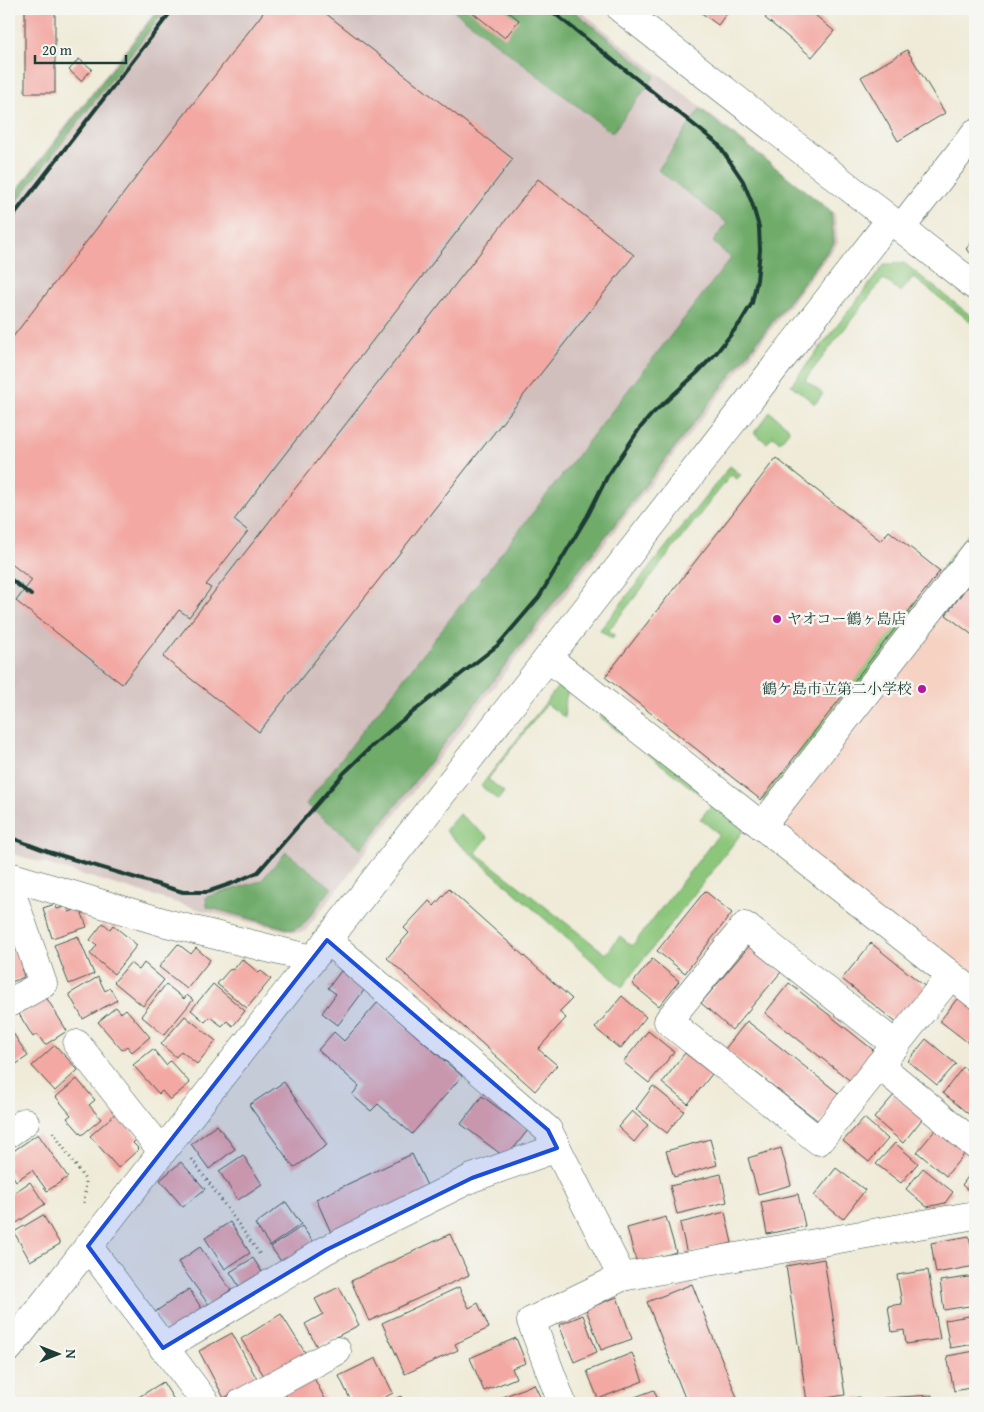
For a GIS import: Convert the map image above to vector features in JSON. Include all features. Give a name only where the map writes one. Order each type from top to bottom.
[{"type":"street","points":[[621,9],[975,286]]},
{"type":"street","points":[[13,1330],[90,1243],[548,658],[896,224],[975,133]]},
{"type":"street","points":[[762,826],[975,553]]},
{"type":"street","points":[[548,658],[975,994]]},
{"type":"street","points":[[9,876],[166,923],[319,949],[548,1130],[622,1277]]},
{"type":"street","points":[[9,886],[43,984],[9,1003]]},
{"type":"street","points":[[951,975],[887,1055],[819,1141],[668,1021],[746,926],[887,1055],[975,1145]]},
{"type":"street","points":[[77,1044],[168,1143]]},
{"type":"street","points":[[163,1348],[326,1250],[472,1178],[557,1148]]},
{"type":"street","points":[[562,1403],[531,1321],[622,1277],[975,1215]]},
{"type":"street","points":[[90,1243],[163,1348],[206,1403]]},
{"type":"street","points":[[241,1403],[337,1351]]},
{"type":"path","points":[[17,1127],[49,1127],[86,1181],[82,1222],[90,1243]]},
{"type":"path","points":[[168,1143],[278,1279]]},
{"type":"highlighted area","points":[[327,940],[548,1130],[557,1148],[472,1178],[326,1250],[163,1348],[88,1246]]},
{"type":"shaded area","points":[[157,9],[578,9],[835,214],[838,243],[305,931],[295,933],[208,912],[9,853],[9,198]]},
{"type":"shaded area","name":"鶴ケ島市立第二小学校","points":[[975,553],[975,994],[762,826]]},
{"type":"green space","points":[[159,9],[166,9],[9,211],[9,201]]},
{"type":"green space","points":[[452,9],[571,9],[655,76],[612,133]]},
{"type":"green space","points":[[700,109],[831,211],[834,243],[362,849],[306,804],[731,258],[713,242],[727,223],[658,170]]},
{"type":"green space","points":[[904,263],[975,319],[975,325],[913,277],[901,292],[883,279],[805,380],[823,394],[815,404],[791,385],[885,264]]},
{"type":"green space","points":[[770,412],[788,427],[789,431],[780,442],[773,436],[767,443],[754,433]]},
{"type":"green space","points":[[730,466],[741,475],[737,479],[731,475],[609,630],[615,636],[612,639],[600,630]]},
{"type":"green space","points":[[975,525],[975,537],[770,801],[761,800]]},
{"type":"green space","points":[[563,680],[572,686],[565,701],[565,718],[547,704],[488,779],[504,792],[498,800],[481,786]]},
{"type":"green space","points":[[604,712],[747,826],[622,987],[445,831],[459,814],[488,837],[476,853],[606,954],[620,936],[632,946],[719,834],[700,819],[712,804],[600,717]]},
{"type":"green space","points":[[286,852],[332,888],[303,925],[293,930],[207,907],[206,897],[261,881]]},
{"type":"building","points":[[25,9],[55,9],[55,93],[25,93]]},
{"type":"building","points":[[266,9],[320,9],[513,159],[234,520],[248,531],[206,585],[211,588],[189,617],[179,610],[122,684],[16,601],[32,580],[9,562],[9,342]]},
{"type":"building","points":[[468,9],[505,9],[519,20],[505,38]]},
{"type":"building","points":[[696,9],[730,9],[718,25]]},
{"type":"building","points":[[773,9],[808,9],[834,31],[812,57],[765,18]]},
{"type":"building","points":[[907,50],[945,113],[898,141],[861,77]]},
{"type":"building","points":[[79,59],[92,69],[81,81],[69,70]]},
{"type":"building","points":[[538,179],[634,255],[259,732],[163,657]]},
{"type":"building","points":[[975,238],[975,257],[966,249]]},
{"type":"building","name":"ヤオコー鶴ヶ島店","points":[[776,458],[881,541],[889,531],[940,571],[761,800],[605,677]]},
{"type":"building","points":[[975,576],[975,637],[946,615]]},
{"type":"building","points":[[449,889],[572,999],[559,1012],[566,1018],[538,1049],[557,1065],[535,1091],[387,958],[409,933],[404,928],[429,901],[434,906]]},
{"type":"building","points":[[705,891],[732,913],[685,973],[657,951]]},
{"type":"building","points":[[55,904],[57,909],[67,906],[69,912],[80,908],[87,927],[52,938],[43,908]]},
{"type":"building","points":[[103,923],[110,929],[113,925],[137,945],[114,974],[90,954],[97,945],[90,940]]},
{"type":"building","points":[[16,931],[25,968],[22,970],[24,977],[9,983],[9,934]]},
{"type":"building","points":[[78,936],[94,974],[69,984],[54,945]]},
{"type":"building","points":[[871,943],[927,988],[898,1024],[842,979]]},
{"type":"building","points":[[178,944],[191,954],[196,948],[210,960],[187,989],[159,967]]},
{"type":"building","points":[[750,945],[781,972],[732,1030],[701,1003]]},
{"type":"building","points":[[242,959],[259,973],[261,971],[271,979],[247,1008],[217,984]]},
{"type":"building","points":[[652,959],[679,981],[659,1006],[632,984]]},
{"type":"building","points":[[130,963],[139,970],[144,963],[164,980],[143,1006],[114,982]]},
{"type":"building","points":[[341,971],[365,989],[338,1025],[322,1013],[336,994],[328,988]]},
{"type":"building","points":[[98,977],[105,991],[110,988],[117,1000],[83,1019],[69,994]]},
{"type":"building","points":[[789,983],[877,1053],[853,1083],[765,1013]]},
{"type":"building","points":[[166,984],[184,999],[187,995],[193,1000],[164,1035],[141,1016]]},
{"type":"building","points":[[213,984],[245,1011],[233,1026],[227,1021],[222,1026],[210,1017],[205,1022],[191,1010]]},
{"type":"building","points":[[960,995],[975,1006],[975,1048],[940,1021]]},
{"type":"building","points":[[622,996],[646,1017],[620,1049],[595,1028]]},
{"type":"building","points":[[46,997],[67,1031],[45,1045],[37,1034],[33,1037],[19,1014]]},
{"type":"building","points":[[378,1002],[462,1076],[412,1134],[378,1104],[371,1111],[352,1095],[359,1086],[318,1050],[334,1032],[344,1041]]},
{"type":"building","points":[[116,1007],[121,1013],[126,1009],[150,1037],[132,1052],[127,1046],[122,1050],[98,1022]]},
{"type":"building","points":[[185,1016],[216,1041],[197,1064],[181,1051],[176,1057],[161,1044]]},
{"type":"building","points":[[747,1021],[842,1096],[821,1123],[725,1049]]},
{"type":"building","points":[[9,1027],[28,1056],[9,1069]]},
{"type":"building","points":[[648,1031],[674,1052],[649,1083],[623,1062]]},
{"type":"building","points":[[926,1039],[956,1064],[937,1085],[908,1061]]},
{"type":"building","points":[[55,1045],[78,1070],[55,1091],[32,1066]]},
{"type":"building","points":[[153,1049],[166,1065],[170,1061],[190,1083],[170,1100],[162,1091],[159,1094],[133,1065]]},
{"type":"building","points":[[685,1053],[712,1074],[688,1104],[662,1083]]},
{"type":"building","points":[[963,1067],[975,1076],[975,1111],[971,1116],[943,1093]]},
{"type":"building","points":[[77,1079],[95,1100],[89,1105],[101,1119],[82,1135],[67,1118],[71,1115],[56,1097]]},
{"type":"building","points":[[284,1082],[327,1145],[294,1168],[249,1105]]},
{"type":"building","points":[[653,1086],[684,1111],[667,1133],[636,1109]]},
{"type":"building","points":[[894,1095],[923,1118],[903,1143],[874,1118]]},
{"type":"building","points":[[482,1096],[528,1130],[506,1158],[461,1124]]},
{"type":"building","points":[[632,1111],[648,1125],[634,1142],[618,1127]]},
{"type":"building","points":[[116,1113],[138,1138],[133,1143],[139,1149],[118,1168],[90,1136]]},
{"type":"building","points":[[864,1118],[888,1139],[869,1162],[843,1141]]},
{"type":"building","points":[[217,1125],[235,1149],[209,1169],[191,1144]]},
{"type":"building","points":[[937,1128],[966,1152],[946,1176],[917,1152]]},
{"type":"building","points":[[38,1134],[68,1177],[47,1191],[32,1170],[16,1181],[9,1170],[9,1154]]},
{"type":"building","points":[[710,1139],[717,1165],[674,1177],[666,1151]]},
{"type":"building","points":[[895,1143],[918,1163],[901,1183],[876,1164]]},
{"type":"building","points":[[781,1148],[791,1185],[758,1194],[748,1158]]},
{"type":"building","points":[[412,1154],[430,1192],[333,1237],[316,1199]]},
{"type":"building","points":[[243,1155],[262,1184],[238,1200],[219,1171]]},
{"type":"building","points":[[181,1162],[205,1189],[183,1207],[160,1180]]},
{"type":"building","points":[[975,1167],[975,1196],[962,1185]]},
{"type":"building","points":[[836,1168],[865,1190],[843,1219],[814,1196]]},
{"type":"building","points":[[923,1168],[953,1192],[945,1203],[927,1207],[906,1189]]},
{"type":"building","points":[[721,1174],[727,1202],[677,1214],[670,1186]]},
{"type":"building","points":[[30,1182],[45,1204],[15,1224],[9,1215],[9,1196]]},
{"type":"building","points":[[798,1194],[805,1226],[767,1234],[761,1202]]},
{"type":"building","points":[[286,1202],[301,1224],[270,1246],[255,1224]]},
{"type":"building","points":[[725,1212],[732,1243],[687,1254],[680,1223]]},
{"type":"building","points":[[43,1215],[60,1244],[30,1261],[14,1232]]},
{"type":"building","points":[[666,1217],[676,1252],[637,1264],[627,1228]]},
{"type":"building","points":[[230,1222],[250,1253],[225,1269],[205,1238]]},
{"type":"building","points":[[302,1226],[317,1248],[287,1270],[271,1247]]},
{"type":"building","points":[[450,1234],[469,1275],[369,1321],[351,1281]]},
{"type":"building","points":[[969,1236],[975,1266],[936,1273],[931,1243]]},
{"type":"building","points":[[200,1247],[231,1290],[209,1305],[178,1262]]},
{"type":"building","points":[[253,1258],[265,1277],[242,1291],[230,1272]]},
{"type":"building","points":[[824,1259],[845,1395],[807,1401],[786,1266]]},
{"type":"building","points":[[928,1270],[940,1339],[906,1344],[904,1330],[892,1332],[888,1306],[902,1304],[897,1275]]},
{"type":"building","points":[[975,1276],[975,1305],[944,1310],[940,1281]]},
{"type":"building","points":[[692,1284],[738,1400],[731,1403],[687,1403],[647,1302]]},
{"type":"building","points":[[339,1287],[359,1325],[317,1347],[305,1324],[323,1314],[315,1299]]},
{"type":"building","points":[[459,1287],[469,1308],[478,1303],[489,1328],[455,1344],[458,1350],[405,1374],[382,1323]]},
{"type":"building","points":[[189,1289],[204,1312],[170,1335],[155,1312]]},
{"type":"building","points":[[617,1297],[632,1339],[601,1350],[586,1309]]},
{"type":"building","points":[[281,1314],[306,1354],[266,1379],[241,1339]]},
{"type":"building","points":[[583,1315],[597,1352],[574,1362],[559,1325]]},
{"type":"building","points":[[975,1315],[975,1344],[950,1348],[945,1320]]},
{"type":"building","points":[[232,1333],[257,1379],[224,1398],[199,1351]]},
{"type":"building","points":[[516,1338],[526,1363],[512,1368],[516,1378],[484,1391],[470,1358]]},
{"type":"building","points":[[975,1351],[975,1387],[954,1391],[947,1356]]},
{"type":"building","points":[[632,1353],[643,1381],[598,1399],[587,1371]]},
{"type":"building","points":[[376,1358],[393,1393],[374,1403],[352,1403],[339,1376]]},
{"type":"building","points":[[314,1378],[327,1403],[290,1403],[285,1393]]},
{"type":"building","points":[[163,1382],[176,1403],[129,1403]]},
{"type":"building","points":[[534,1384],[543,1403],[489,1403]]},
{"type":"building","points":[[654,1390],[659,1403],[619,1403]]},
{"type":"building","points":[[932,1395],[933,1403],[885,1403],[884,1398]]},
{"type":"building","points":[[401,1396],[404,1403],[386,1403]]},
{"type":"building","points":[[860,1397],[861,1403],[831,1402]]},
{"type":"railway","points":[[9,221],[173,9]]},
{"type":"railway","points":[[9,837],[49,852],[183,892],[207,892],[258,872],[344,773],[372,746],[498,645],[539,597],[588,515],[607,477],[640,428],[652,414],[697,373],[740,323],[752,303],[757,280],[760,250],[759,227],[743,181],[718,144],[549,9]]},
{"type":"railway","points":[[9,578],[31,595]]},
{"type":"place","name":"ヤオコー鶴ヶ島店","points":[[777,619]]},
{"type":"place","name":"鶴ケ島市立第二小学校","points":[[922,689]]}]
